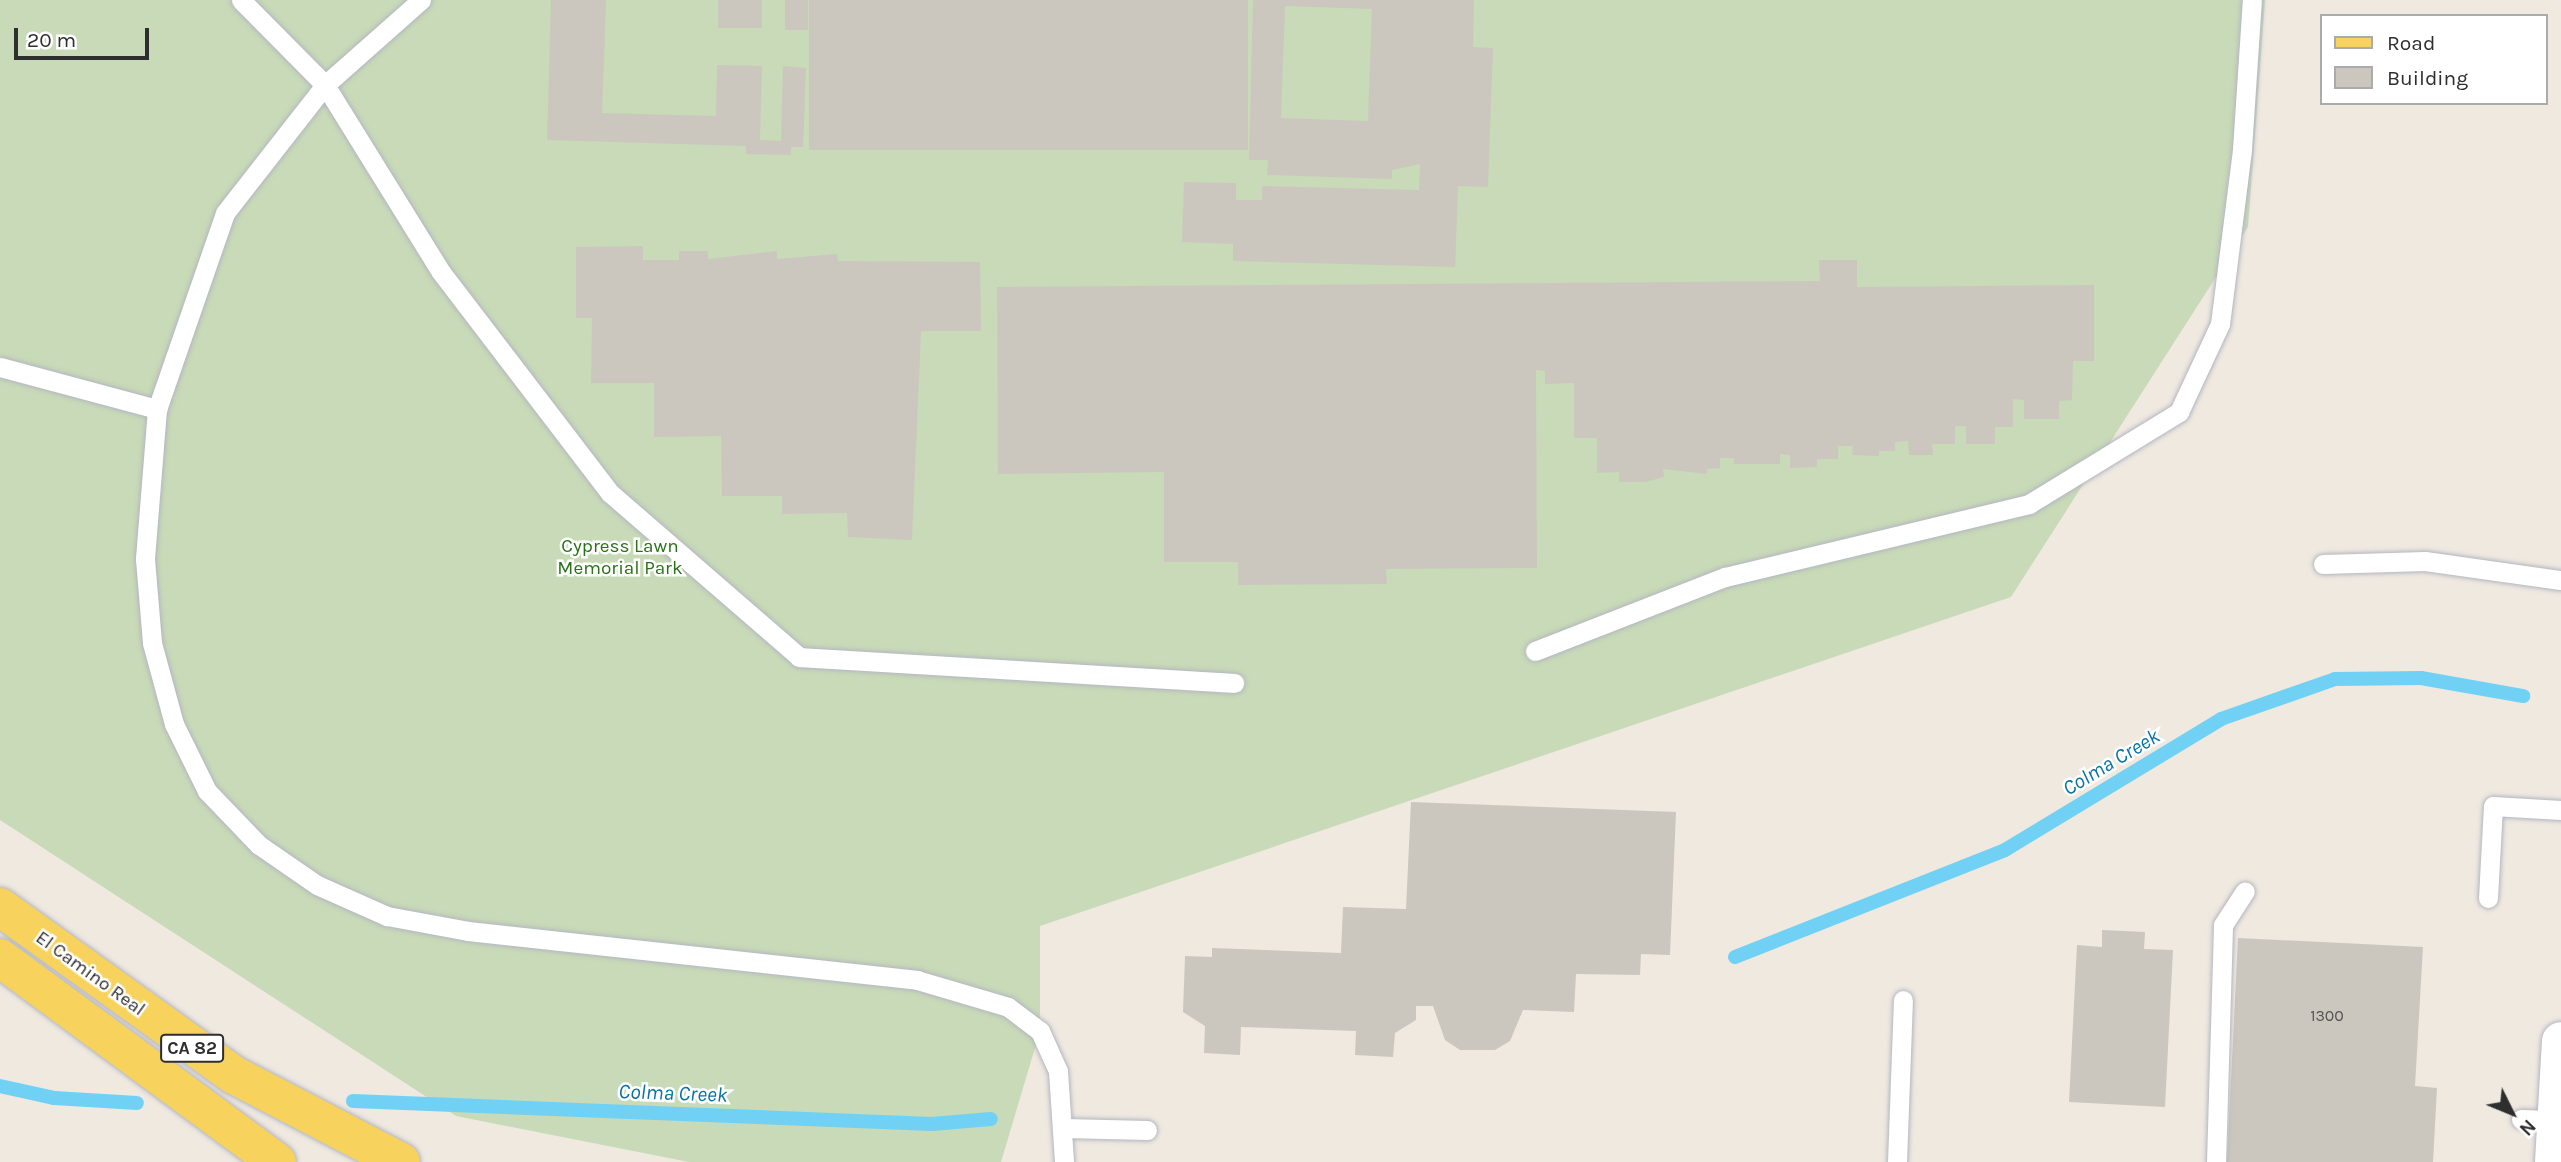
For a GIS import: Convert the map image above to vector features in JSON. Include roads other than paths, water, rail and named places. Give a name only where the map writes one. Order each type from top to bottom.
[{"type":"main road","name":"El Camino Real","points":[[0,907],[233,1075],[401,1162]]},
{"type":"main road","name":"El Camino Real","points":[[0,958],[277,1162]]},
{"type":"street","points":[[2554,1162],[2539,1120],[2561,1041]]},
{"type":"lane","points":[[242,0],[325,85],[441,272],[610,493],[799,657],[1234,683]]},
{"type":"lane","points":[[421,0],[325,85],[225,212],[157,409],[145,559],[152,643],[174,724],[207,791],[259,845],[317,885],[387,916],[468,931],[916,979],[964,991],[1008,1007],[1040,1031],[1058,1071],[1064,1128],[1063,1162]]},
{"type":"lane","points":[[1535,651],[1725,577],[2029,504],[2179,412],[2220,324],[2242,149],[2252,0]]},
{"type":"lane","points":[[0,367],[157,409]]},
{"type":"lane","points":[[2323,564],[2425,561],[2561,580]]},
{"type":"lane","points":[[2488,898],[2493,806],[2561,810]]},
{"type":"lane","points":[[2216,1162],[2223,925],[2245,891]]},
{"type":"lane","points":[[1897,1162],[1903,1000]]},
{"type":"lane","points":[[1064,1128],[1147,1130]]},
{"type":"waterway","name":"Colma Creek","points":[[1735,957],[2005,850],[2221,719],[2335,679],[2421,678],[2523,696]]},
{"type":"waterway","name":"Colma Creek","points":[[0,1086],[54,1098],[137,1103]]},
{"type":"waterway","name":"Colma Creek","points":[[353,1101],[932,1124],[991,1119]]},
{"type":"park label","name":"Cypress Lawn Memorial Park","points":[[620,558]]}]
